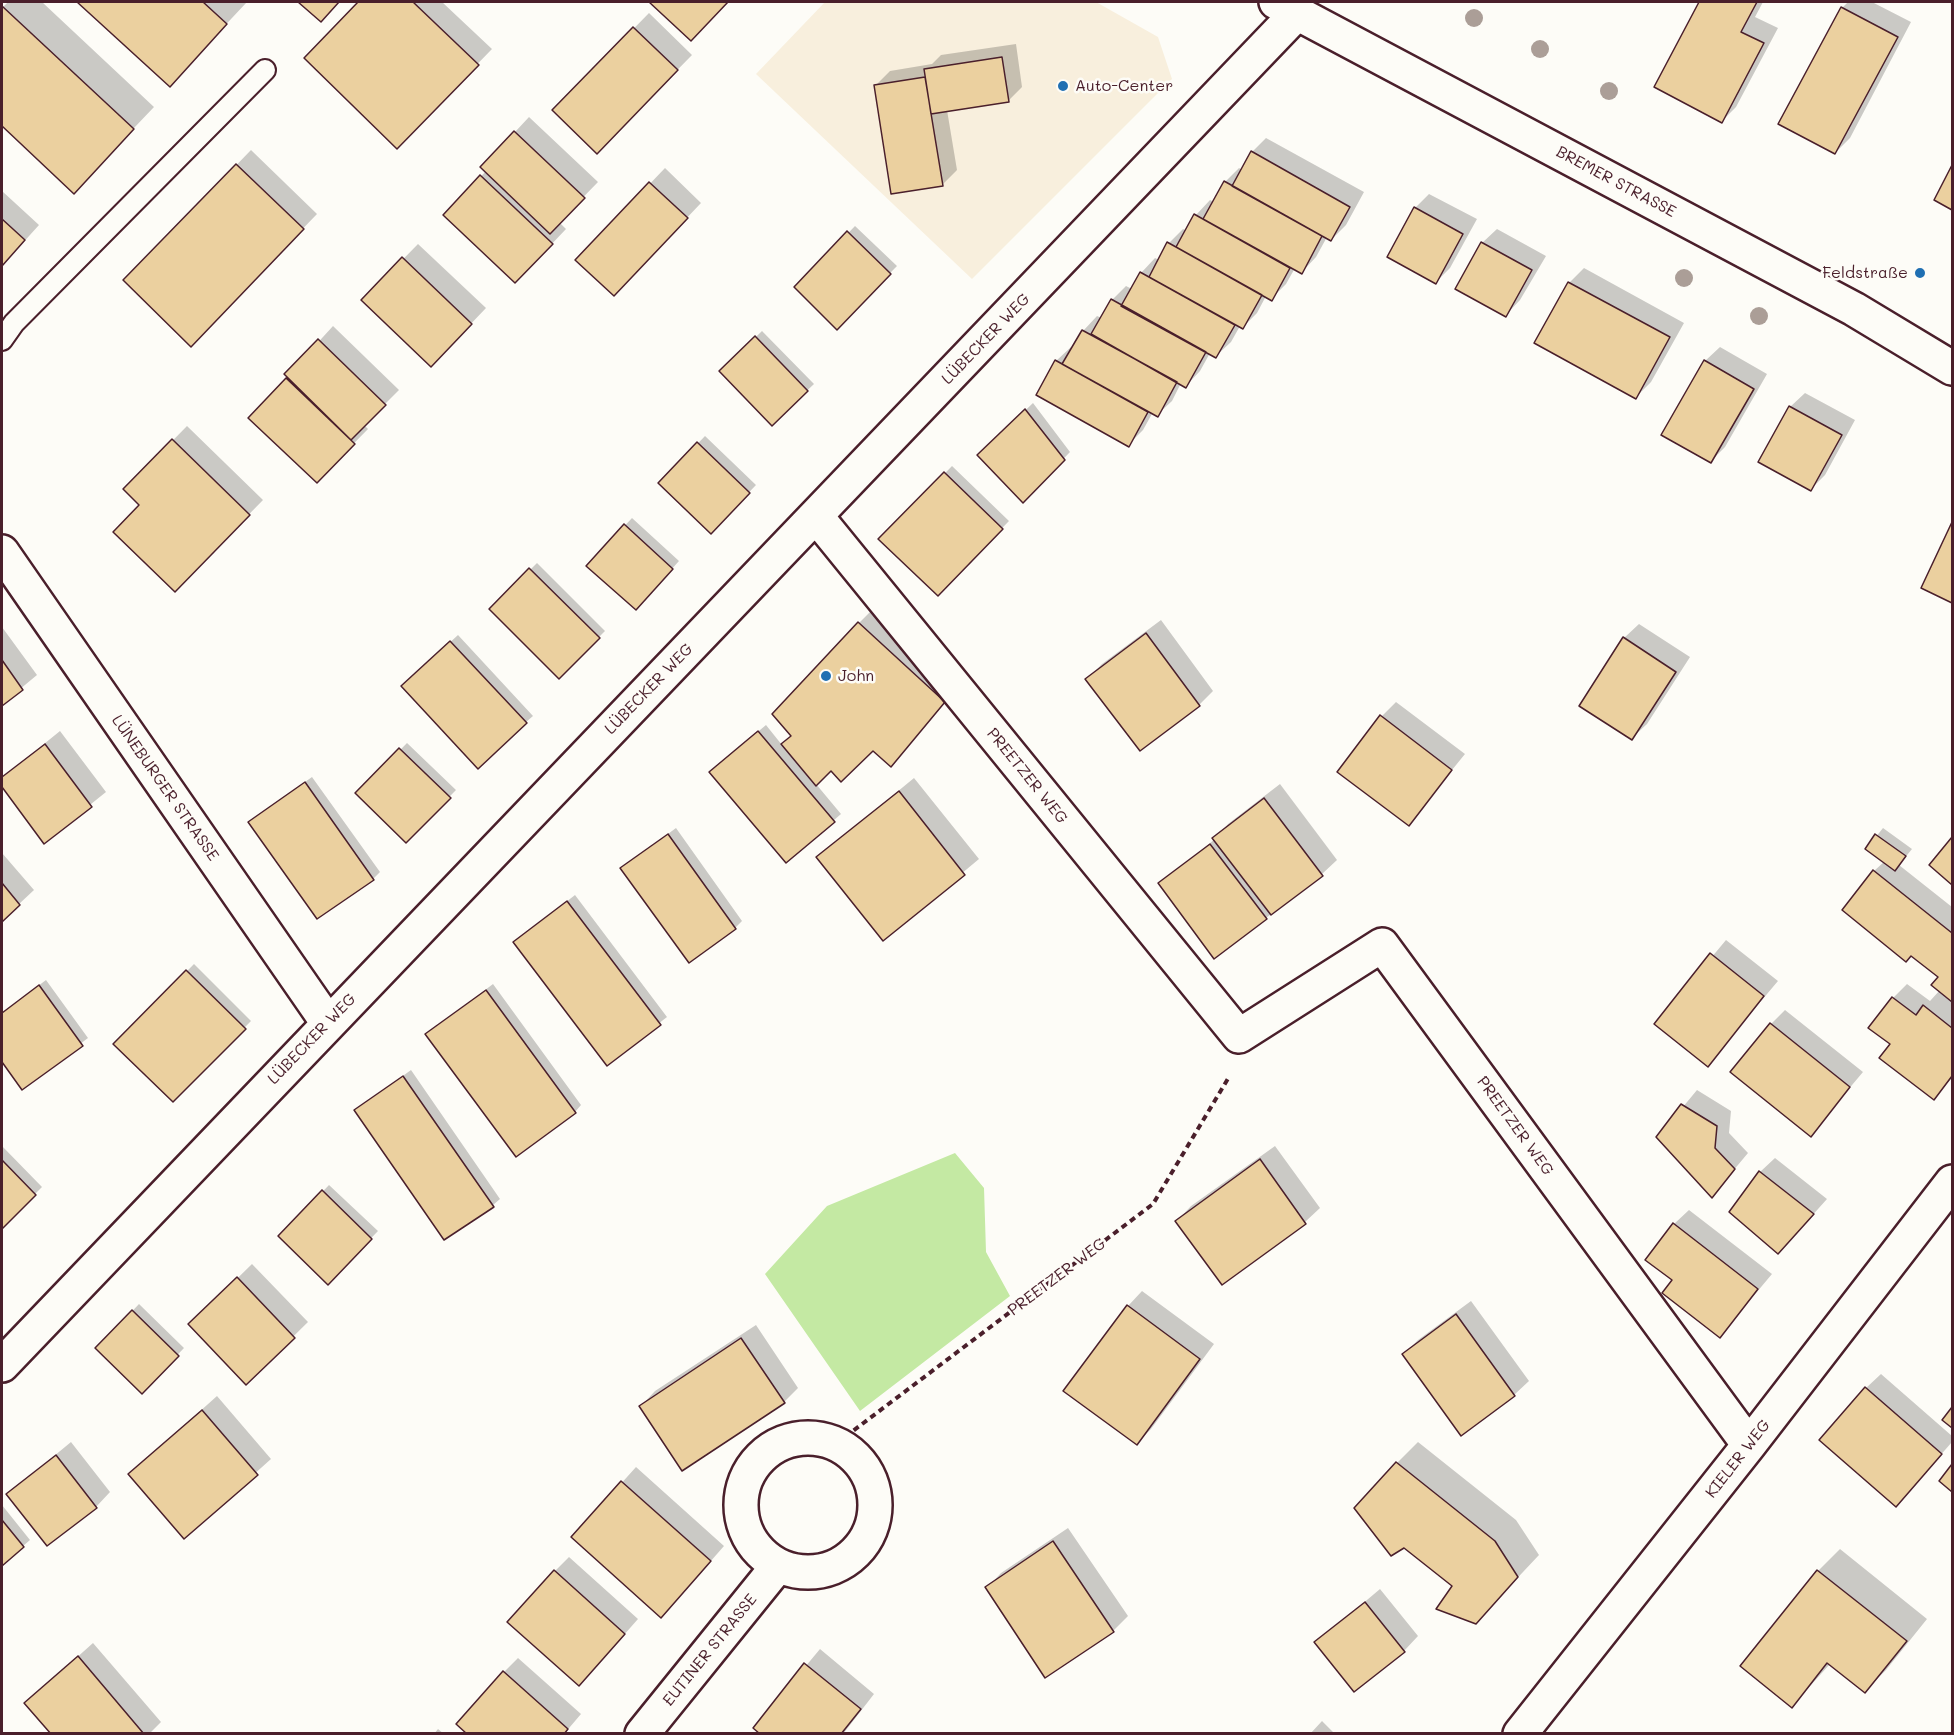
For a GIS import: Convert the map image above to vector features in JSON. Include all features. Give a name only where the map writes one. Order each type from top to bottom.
[{"type":"street","name":"BREMER STRASSE","points":[[1286,7],[1854,309],[1953,368]]},
{"type":"street","name":"LÜBECKER WEG","points":[[2,1365],[816,516],[1286,7]]},
{"type":"street","name":"PREETZER WEG","points":[[816,516],[1239,1036],[1382,945],[1749,1445]]},
{"type":"street","name":"LÜNEBURGER STRASSE","points":[[2,552],[328,1023]]},
{"type":"street","name":"KIELER WEG","points":[[1520,1734],[1749,1445],[1953,1182]]},
{"type":"street","points":[[818,1437],[837,1443],[865,1467],[876,1496],[868,1539],[847,1562],[819,1573],[798,1573],[777,1567],[754,1547],[743,1526],[740,1500],[745,1477],[759,1458],[776,1445],[818,1437]]},
{"type":"street","name":"EUTINER STRASSE","points":[[642,1734],[777,1567]]},
{"type":"lane","points":[[2,339],[14,322],[265,70]]},
{"type":"path","name":"PREETZER WEG","points":[[837,1443],[1153,1204],[1231,1076],[1239,1036]]},
{"type":"shaded area","points":[[825,2],[1096,2],[1158,37],[1172,79],[972,279],[756,74]]},
{"type":"green space","points":[[955,1153],[984,1188],[986,1252],[1010,1296],[860,1411],[765,1274],[827,1206]]},
{"type":"building","points":[[77,2],[203,2],[227,24],[170,87]]},
{"type":"building","points":[[298,2],[339,2],[321,22]]},
{"type":"building","points":[[358,2],[413,2],[479,65],[397,149],[304,58]]},
{"type":"building","points":[[649,2],[728,2],[691,41]]},
{"type":"building","points":[[1699,2],[1757,2],[1741,32],[1764,43],[1722,123],[1654,87]]},
{"type":"building","points":[[2,6],[134,129],[74,194],[2,126]]},
{"type":"building","points":[[1841,7],[1898,37],[1835,154],[1778,124]]},
{"type":"building","points":[[633,27],[678,70],[597,154],[552,110]]},
{"type":"building","points":[[1002,57],[1009,102],[931,114],[924,69]]},
{"type":"building","points":[[925,77],[943,186],[891,194],[874,85]]},
{"type":"building","points":[[514,131],[585,198],[550,234],[480,167]]},
{"type":"building","points":[[1251,151],[1350,207],[1331,241],[1232,186]]},
{"type":"building","points":[[236,164],[304,229],[191,347],[123,280]]},
{"type":"building","points":[[1952,165],[1952,210],[1934,200]]},
{"type":"building","points":[[480,175],[553,244],[515,283],[443,215]]},
{"type":"building","points":[[1224,181],[1322,236],[1302,274],[1203,219]]},
{"type":"building","points":[[649,182],[688,218],[614,296],[575,260]]},
{"type":"building","points":[[1414,207],[1463,234],[1436,284],[1387,257]]},
{"type":"building","points":[[1194,214],[1290,268],[1272,301],[1176,247]]},
{"type":"building","points":[[2,219],[25,240],[2,266]]},
{"type":"building","points":[[847,231],[891,274],[837,330],[794,287]]},
{"type":"building","points":[[1167,242],[1262,295],[1243,329],[1149,277]]},
{"type":"building","points":[[1481,242],[1532,270],[1506,317],[1455,289]]},
{"type":"building","points":[[402,257],[472,324],[431,367],[361,300]]},
{"type":"building","points":[[1140,272],[1235,325],[1216,358],[1121,306]]},
{"type":"building","points":[[1568,282],[1670,337],[1636,399],[1534,343]]},
{"type":"building","points":[[1111,299],[1206,352],[1186,388],[1091,334]]},
{"type":"building","points":[[1082,330],[1177,382],[1158,417],[1062,364]]},
{"type":"building","points":[[755,336],[808,391],[772,426],[719,371]]},
{"type":"building","points":[[318,339],[386,405],[351,440],[284,374]]},
{"type":"building","points":[[1055,360],[1148,412],[1129,447],[1036,395]]},
{"type":"building","points":[[1704,360],[1754,389],[1711,463],[1661,435]]},
{"type":"building","points":[[286,378],[355,444],[317,483],[248,418]]},
{"type":"building","points":[[1789,406],[1842,435],[1811,491],[1758,462]]},
{"type":"building","points":[[1025,409],[1065,460],[1023,503],[977,455]]},
{"type":"building","points":[[172,439],[250,515],[175,592],[113,532],[139,505],[123,489]]},
{"type":"building","points":[[697,442],[750,493],[711,534],[658,483]]},
{"type":"building","points":[[944,472],[1003,529],[938,596],[878,539]]},
{"type":"building","points":[[1952,522],[1952,603],[1921,588]]},
{"type":"building","points":[[624,524],[673,569],[636,610],[586,566]]},
{"type":"building","points":[[529,568],[600,638],[559,679],[489,609]]},
{"type":"building","points":[[858,622],[945,702],[891,767],[873,751],[841,782],[831,771],[816,786],[781,744],[791,736],[772,714]]},
{"type":"building","points":[[1146,633],[1200,706],[1140,751],[1085,679]]},
{"type":"building","points":[[1623,637],[1676,672],[1632,740],[1579,706]]},
{"type":"building","points":[[450,641],[527,723],[478,769],[401,686]]},
{"type":"building","points":[[2,660],[23,690],[2,706]]},
{"type":"building","points":[[1380,715],[1452,770],[1409,826],[1337,772]]},
{"type":"building","points":[[758,731],[835,822],[786,863],[709,772]]},
{"type":"building","points":[[45,744],[92,807],[44,844],[2,787],[2,777]]},
{"type":"building","points":[[399,748],[451,798],[406,843],[355,793]]},
{"type":"building","points":[[305,782],[374,880],[317,919],[248,822]]},
{"type":"building","points":[[899,791],[965,875],[883,941],[816,857]]},
{"type":"building","points":[[1264,798],[1323,876],[1271,915],[1212,838]]},
{"type":"building","points":[[668,834],[736,929],[689,963],[620,868]]},
{"type":"building","points":[[1875,834],[1906,856],[1895,871],[1865,849]]},
{"type":"building","points":[[1952,837],[1952,885],[1929,865]]},
{"type":"building","points":[[1210,844],[1267,919],[1214,959],[1158,883]]},
{"type":"building","points":[[1873,870],[1952,933],[1952,1002],[1931,985],[1938,977],[1911,956],[1906,962],[1842,910]]},
{"type":"building","points":[[2,883],[20,905],[2,922]]},
{"type":"building","points":[[567,901],[661,1025],[607,1066],[513,942]]},
{"type":"building","points":[[1710,953],[1764,996],[1708,1067],[1654,1024]]},
{"type":"building","points":[[186,970],[246,1029],[173,1102],[113,1044]]},
{"type":"building","points":[[39,985],[83,1046],[22,1090],[2,1062],[2,1013]]},
{"type":"building","points":[[486,990],[576,1113],[516,1157],[425,1034]]},
{"type":"building","points":[[1892,997],[1916,1015],[1923,1005],[1952,1028],[1952,1076],[1934,1100],[1879,1058],[1890,1044],[1868,1028]]},
{"type":"building","points":[[1770,1023],[1850,1087],[1811,1137],[1730,1072]]},
{"type":"building","points":[[403,1076],[494,1207],[444,1240],[354,1110]]},
{"type":"building","points":[[1681,1104],[1717,1126],[1715,1148],[1735,1169],[1712,1198],[1656,1137]]},
{"type":"building","points":[[1260,1159],[1306,1224],[1222,1285],[1175,1221]]},
{"type":"building","points":[[2,1160],[36,1195],[2,1229]]},
{"type":"building","points":[[1759,1171],[1814,1214],[1778,1254],[1729,1212]]},
{"type":"building","points":[[322,1190],[372,1239],[328,1285],[278,1236]]},
{"type":"building","points":[[1673,1223],[1758,1289],[1720,1338],[1662,1293],[1672,1280],[1645,1260]]},
{"type":"building","points":[[237,1277],[295,1338],[246,1385],[188,1324]]},
{"type":"building","points":[[1127,1305],[1200,1359],[1137,1445],[1063,1391]]},
{"type":"building","points":[[132,1310],[179,1356],[142,1394],[95,1348]]},
{"type":"building","points":[[1456,1314],[1515,1396],[1461,1436],[1402,1354]]},
{"type":"building","points":[[741,1338],[785,1403],[682,1471],[639,1406]]},
{"type":"building","points":[[1865,1387],[1942,1454],[1896,1507],[1819,1440]]},
{"type":"building","points":[[1952,1407],[1952,1428],[1942,1420]]},
{"type":"building","points":[[202,1410],[258,1475],[184,1539],[128,1474]]},
{"type":"building","points":[[56,1455],[97,1508],[47,1546],[6,1494]]},
{"type":"building","points":[[1396,1462],[1495,1541],[1518,1577],[1476,1624],[1436,1609],[1452,1586],[1404,1548],[1391,1556],[1354,1508]]},
{"type":"building","points":[[1952,1464],[1952,1492],[1939,1481]]},
{"type":"building","points":[[621,1481],[711,1561],[661,1618],[571,1537]]},
{"type":"building","points":[[2,1520],[24,1547],[2,1566]]},
{"type":"building","points":[[1053,1541],[1114,1632],[1045,1678],[985,1587]]},
{"type":"building","points":[[554,1570],[625,1634],[579,1686],[507,1622]]},
{"type":"building","points":[[1817,1570],[1907,1641],[1865,1693],[1827,1663],[1792,1708],[1740,1666]]},
{"type":"building","points":[[1365,1602],[1405,1652],[1354,1692],[1314,1642]]},
{"type":"building","points":[[78,1656],[144,1734],[51,1734],[24,1703]]},
{"type":"building","points":[[804,1663],[861,1709],[841,1734],[760,1734],[753,1728]]},
{"type":"building","points":[[503,1671],[568,1729],[564,1734],[467,1734],[456,1724]]},
{"type":"place","name":"Auto-Center","points":[[1063,86]]},
{"type":"place","name":"Feldstraße","points":[[1920,273]]},
{"type":"place","name":"John","points":[[826,676]]}]
